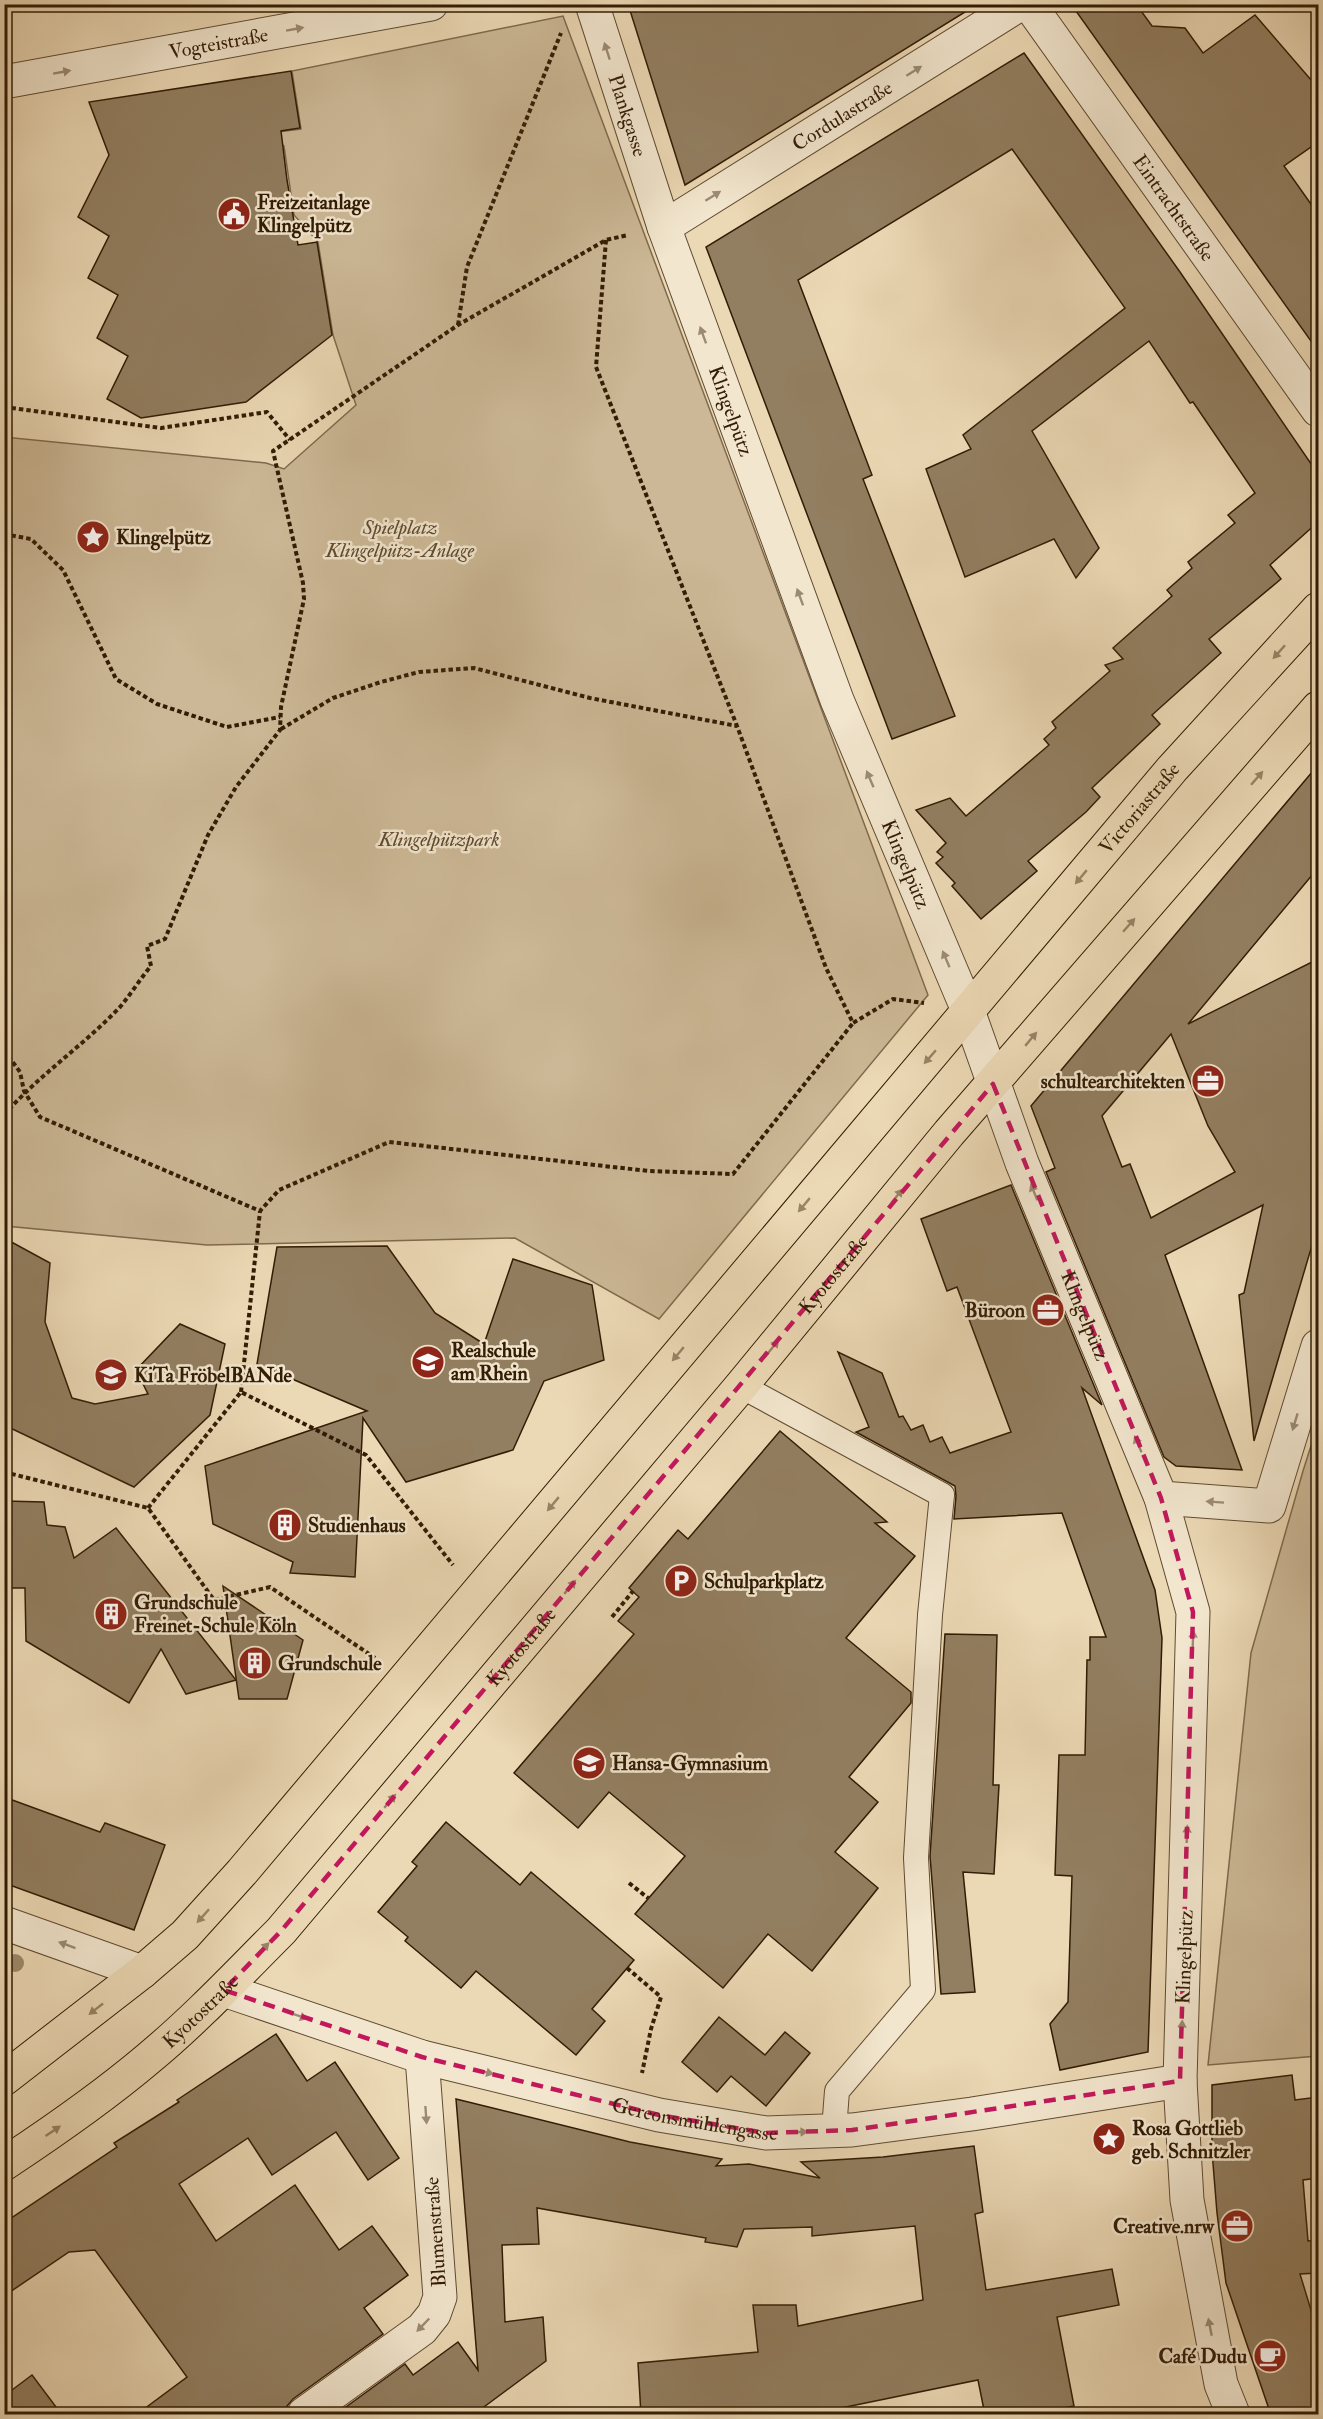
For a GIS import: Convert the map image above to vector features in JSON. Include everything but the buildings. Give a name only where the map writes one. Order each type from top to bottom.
[{"type":"main road","name":"Victoriastraße","points":[[968,1010],[1172,769],[1318,609]]},
{"type":"main road","points":[[993,1084],[1318,708]]},
{"type":"main road","points":[[4,2079],[142,1972],[185,1935],[242,1872],[968,1010]]},
{"type":"main road","name":"Kyotostraße","points":[[4,2164],[71,2119],[149,2058],[224,1990],[281,1931],[741,1386],[949,1133],[993,1084]]},
{"type":"street","name":"Vogteistraße","points":[[4,82],[431,4]]},
{"type":"street","name":"Plankgasse","points":[[592,4],[664,227]]},
{"type":"street","name":"Cordulastraße","points":[[664,227],[1020,4]]},
{"type":"street","name":"Eintrachtstraße","points":[[1029,4],[1318,410]]},
{"type":"street","name":"Klingelpütz","points":[[664,227],[837,700],[968,1010],[1026,1173],[1161,1498],[1193,1612],[1180,2081],[1187,2200],[1221,2384],[1233,2415]]},
{"type":"street","points":[[1161,1498],[1269,1506],[1318,1346]]},
{"type":"street","points":[[4,1923],[142,1972]]},
{"type":"street","name":"Gereonsmühlengasse","points":[[224,1990],[422,2057],[659,2115],[766,2133],[834,2130],[972,2114],[1180,2081]]},
{"type":"street","name":"Blumenstraße","points":[[304,2415],[422,2329],[434,2313],[440,2297],[422,2057]]},
{"type":"lane","points":[[741,1386],[942,1495],[930,1615],[916,1858],[923,1990],[837,2091],[834,2130]]},
{"type":"path","points":[[458,326],[467,267],[563,26]]},
{"type":"path","points":[[280,730],[280,717],[303,599],[303,583],[273,451],[458,326],[606,240],[664,227]]},
{"type":"path","points":[[606,240],[596,367],[737,726],[826,968],[853,1023]]},
{"type":"path","points":[[4,408],[161,428],[267,412],[290,440]]},
{"type":"path","points":[[4,534],[31,539],[63,570],[116,679],[157,704],[226,727],[280,717]]},
{"type":"path","points":[[4,1115],[24,1091],[44,1077],[120,1006],[150,966],[147,946],[165,939],[208,835],[236,787],[280,730],[333,699],[381,682],[419,672],[474,668],[590,698],[737,726]]},
{"type":"path","points":[[148,1508],[242,1392],[260,1212],[279,1190],[388,1142],[649,1171],[734,1174],[853,1023],[893,999],[968,1010]]},
{"type":"path","points":[[4,1050],[20,1072],[24,1091],[40,1117],[260,1212]]},
{"type":"path","points":[[242,1392],[366,1455],[476,1594]]},
{"type":"path","points":[[4,1472],[148,1508],[214,1600],[270,1587],[405,1678]]},
{"type":"path","points":[[612,1617],[633,1591]]},
{"type":"path","points":[[629,1883],[648,1898]]},
{"type":"path","points":[[627,1968],[661,1997],[649,2041]]},
{"type":"highlighted area","points":[[993,1084],[1161,1498],[1193,1612],[1180,2081],[852,2130],[766,2133],[659,2115],[422,2057],[224,1990],[281,1931]]},
{"type":"green space","name":"Klingelpützpark","points":[[563,16],[928,995],[659,1319],[515,1238],[207,1245],[5,1226],[4,437],[266,463],[284,469],[356,405],[333,335],[318,242],[294,215],[284,146],[279,143],[277,132],[301,129],[292,71]]},
{"type":"green space","points":[[1318,1424],[1318,2056],[1208,2065],[1251,1653]]},
{"type":"place","name":"Freizeitanlage Klingelpütz","points":[[234,214]]},
{"type":"place","name":"Klingelpütz","points":[[93,537]]},
{"type":"place","name":"schultearchitekten","points":[[1208,1081]]},
{"type":"place","name":"Büroon","points":[[1048,1310]]},
{"type":"place","name":"Realschule am Rhein","points":[[428,1362]]},
{"type":"place","name":"KiTa FröbelBANde","points":[[111,1375]]},
{"type":"place","name":"Studienhaus","points":[[285,1525]]},
{"type":"place","name":"Schulparkplatz","points":[[681,1581]]},
{"type":"place","name":"Grundschule Freinet-Schule Köln","points":[[111,1614]]},
{"type":"place","name":"Grundschule","points":[[255,1663]]},
{"type":"place","name":"Hansa-Gymnasium","points":[[589,1763]]},
{"type":"place","name":"Rosa Gottlieb geb. Schnitzler","points":[[1109,2139]]},
{"type":"place","name":"Creative.nrw","points":[[1237,2226]]},
{"type":"place","name":"Café Dudu","points":[[1270,2356]]},
{"type":"park label","name":"Spielplatz Klingelpütz-Anlage","points":[[400,538]]}]
